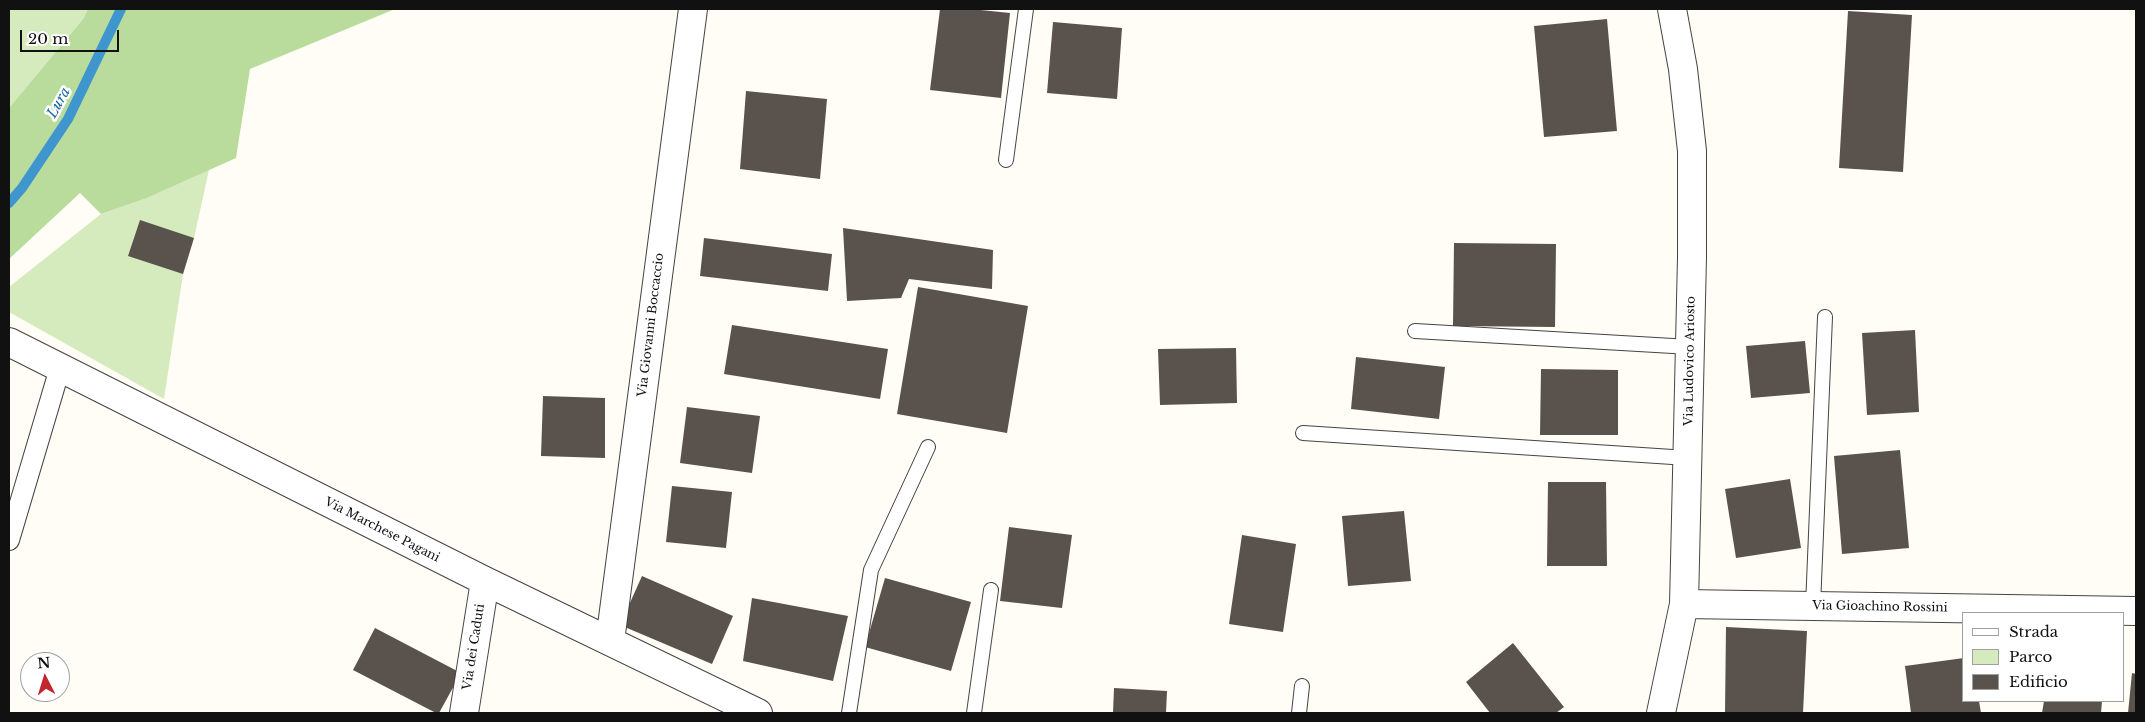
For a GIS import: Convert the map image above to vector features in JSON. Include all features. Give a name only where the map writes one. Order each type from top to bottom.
[{"type":"street","name":"Via Giovanni Boccaccio","points":[[610,641],[693,9]]},
{"type":"street","name":"Via Ludovico Ariosto","points":[[1661,713],[1684,604],[1690,347],[1692,151],[1683,69],[1672,9]]},
{"type":"street","name":"Via Marchese Pagani","points":[[9,342],[484,581],[610,641],[746,710]]},
{"type":"street","points":[[9,540],[60,368]]},
{"type":"street","name":"Via dei Caduti","points":[[464,713],[484,581]]},
{"type":"street","name":"Via Gioachino Rossini","points":[[1684,604],[2136,611]]},
{"type":"lane","points":[[1006,160],[1026,9]]},
{"type":"lane","points":[[1813,606],[1825,317]]},
{"type":"lane","points":[[1415,331],[1690,347]]},
{"type":"lane","points":[[1303,433],[1688,458]]},
{"type":"lane","points":[[849,713],[871,570],[928,447]]},
{"type":"lane","points":[[974,713],[991,590]]},
{"type":"lane","points":[[1299,713],[1302,686]]},
{"type":"green space","points":[[9,9],[88,9],[83,19],[9,108]]},
{"type":"green space","points":[[88,9],[395,9],[250,69],[236,158],[147,198],[101,214],[80,193],[9,259],[9,108],[83,19]]},
{"type":"green space","points":[[209,170],[194,238],[183,274],[164,399],[9,312],[9,287],[101,214],[147,198]]},
{"type":"building","points":[[940,9],[971,9],[1010,13],[1001,98],[930,90]]},
{"type":"building","points":[[1848,11],[1912,15],[1903,172],[1839,168]]},
{"type":"building","points":[[1607,19],[1617,131],[1544,137],[1534,26]]},
{"type":"building","points":[[1053,22],[1122,28],[1117,99],[1047,93]]},
{"type":"building","points":[[746,91],[827,99],[820,179],[740,169]]},
{"type":"building","points":[[140,220],[194,238],[183,274],[128,256]]},
{"type":"building","points":[[843,228],[993,250],[992,289],[909,279],[901,298],[847,301]]},
{"type":"building","points":[[704,238],[832,254],[828,291],[700,276]]},
{"type":"building","points":[[1454,243],[1556,244],[1555,327],[1453,326]]},
{"type":"building","points":[[918,287],[1028,306],[1007,433],[897,414]]},
{"type":"building","points":[[732,325],[888,349],[880,399],[724,374]]},
{"type":"building","points":[[1915,330],[1919,412],[1867,415],[1862,333]]},
{"type":"building","points":[[1805,341],[1810,393],[1751,398],[1746,346]]},
{"type":"building","points":[[1236,348],[1237,403],[1160,405],[1158,349]]},
{"type":"building","points":[[1356,357],[1445,367],[1439,419],[1351,409]]},
{"type":"building","points":[[1541,369],[1618,370],[1618,435],[1540,435]]},
{"type":"building","points":[[543,396],[605,398],[605,458],[541,456]]},
{"type":"building","points":[[687,407],[760,416],[752,473],[680,463]]},
{"type":"building","points":[[1900,450],[1909,548],[1842,554],[1834,456]]},
{"type":"building","points":[[1790,479],[1801,548],[1736,558],[1725,489]]},
{"type":"building","points":[[1548,482],[1606,482],[1607,566],[1547,566]]},
{"type":"building","points":[[672,486],[732,492],[726,548],[666,542]]},
{"type":"building","points":[[1404,511],[1411,581],[1348,586],[1342,516]]},
{"type":"building","points":[[1009,527],[1072,535],[1062,608],[1000,601]]},
{"type":"building","points":[[1242,535],[1296,544],[1283,632],[1229,624]]},
{"type":"building","points":[[642,576],[733,616],[712,664],[620,625]]},
{"type":"building","points":[[885,578],[971,602],[951,671],[865,647]]},
{"type":"building","points":[[752,598],[848,616],[833,681],[743,661]]},
{"type":"building","points":[[1726,627],[1807,631],[1803,713],[1725,713]]},
{"type":"building","points":[[375,628],[461,673],[439,713],[353,670]]},
{"type":"building","points":[[1513,643],[1564,707],[1556,713],[1490,713],[1466,682]]},
{"type":"building","points":[[1962,658],[1962,702],[1979,702],[1981,713],[1911,713],[1905,666]]},
{"type":"building","points":[[2132,673],[2136,674],[2136,713],[2128,713]]},
{"type":"building","points":[[1114,688],[1167,691],[1166,713],[1113,713]]},
{"type":"building","points":[[2044,702],[2102,702],[2101,713],[2042,713]]},
{"type":"waterway","name":"Lura","points":[[9,203],[22,188],[68,119],[121,9]]}]
